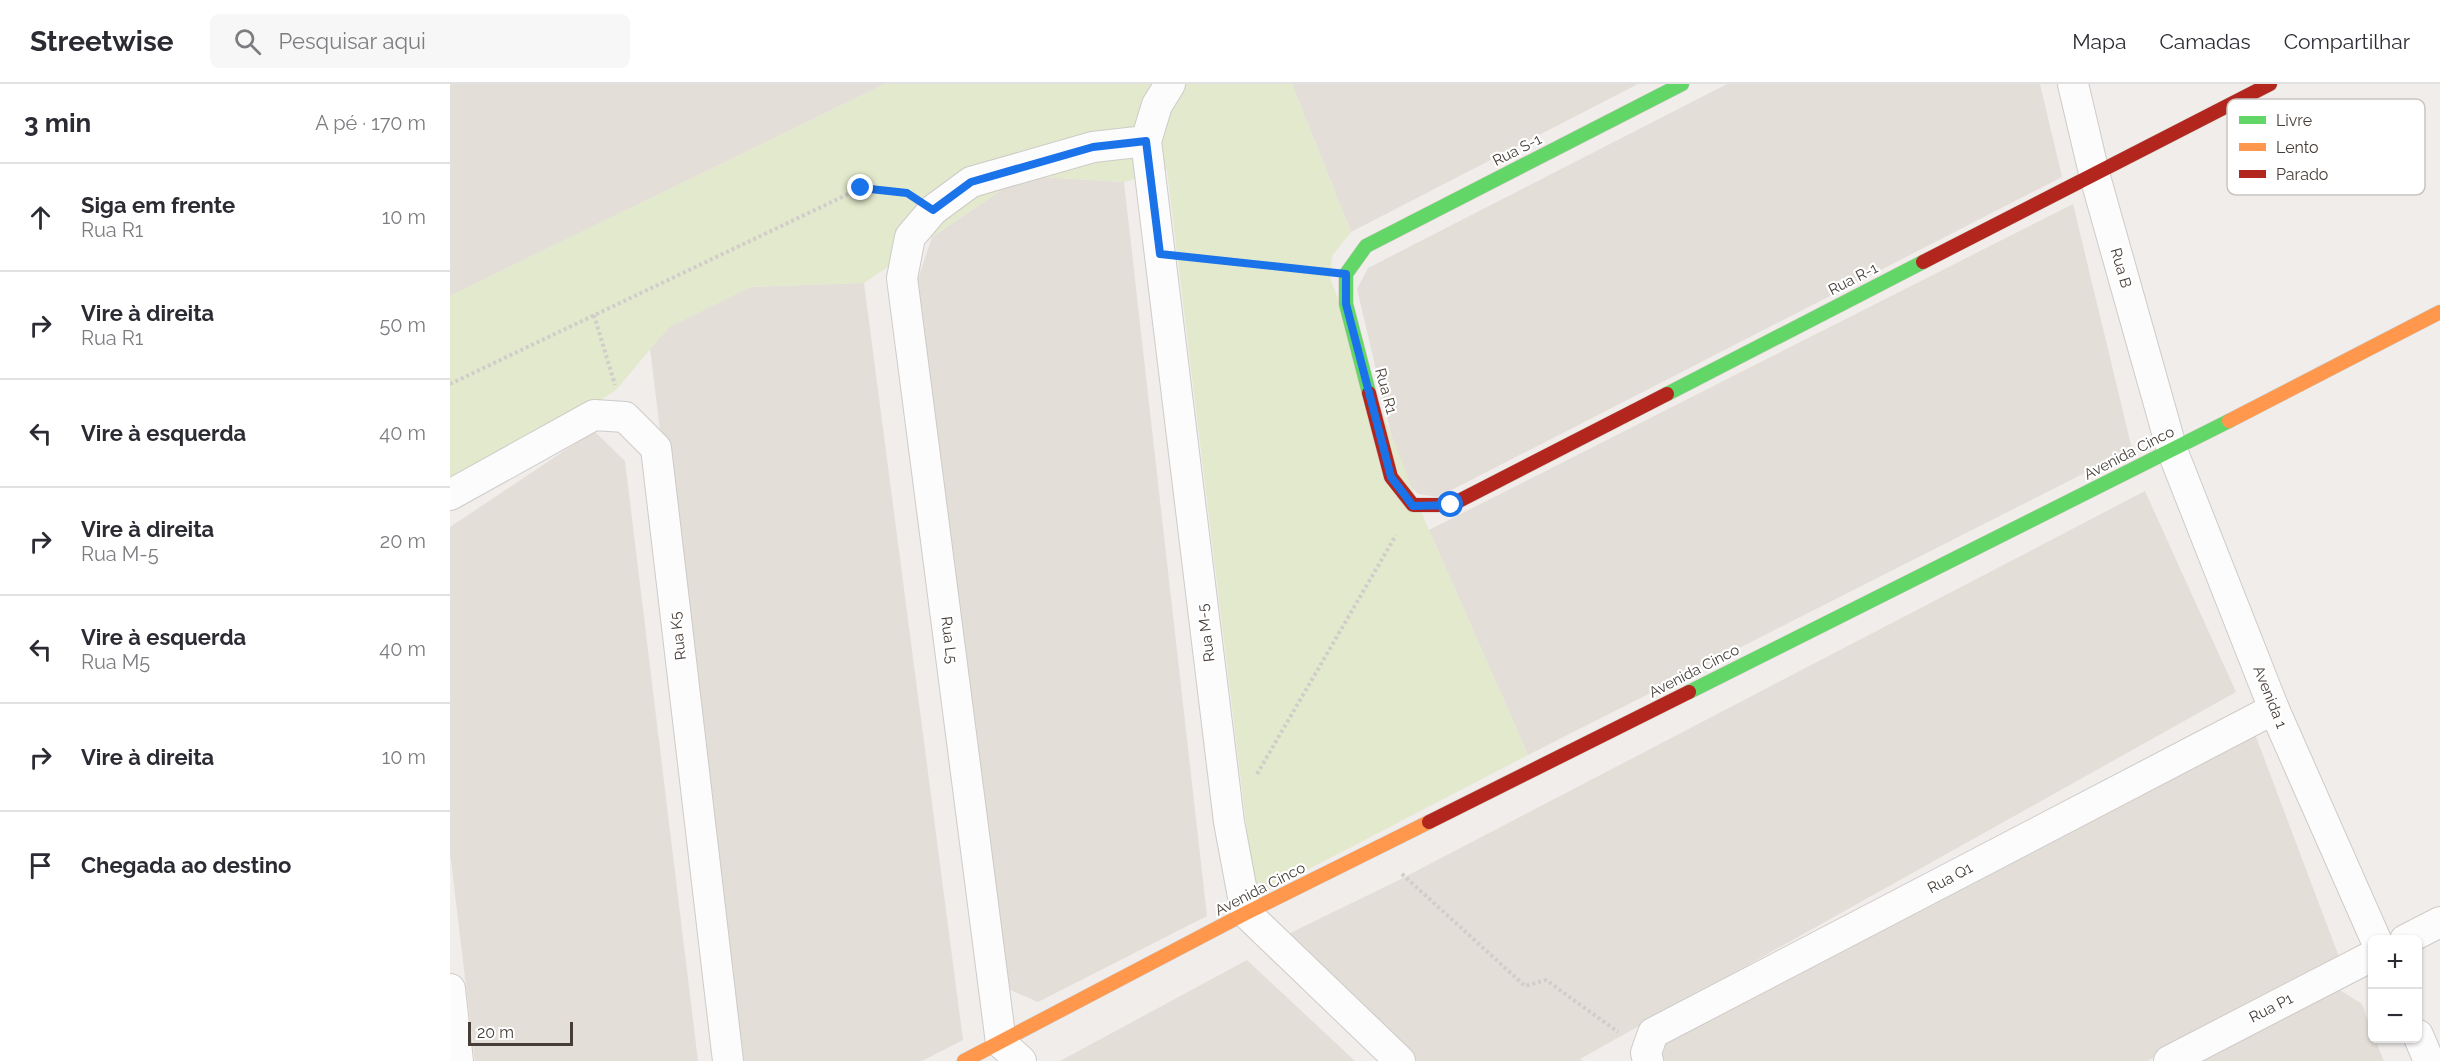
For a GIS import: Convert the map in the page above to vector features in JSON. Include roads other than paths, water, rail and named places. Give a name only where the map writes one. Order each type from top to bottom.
[{"type":"street","points":[[1146,141],[1157,105],[1170,84]]},
{"type":"street","name":"Rua S-1","points":[[1346,274],[1366,246],[1682,84]]},
{"type":"street","name":"Rua B","points":[[2073,84],[2094,173],[2172,450]]},
{"type":"street","name":"Rua R-1","points":[[2240,99],[2270,84]]},
{"type":"street","name":"Rua R-1","points":[[1413,506],[1451,505],[2227,106]]},
{"type":"street","name":"Rua L5","points":[[1011,1052],[902,279],[910,237],[933,210],[971,182],[1093,147],[1146,141]]},
{"type":"street","name":"Rua M-5","points":[[1146,141],[1229,822],[1246,913]]},
{"type":"street","name":"Rua R1","points":[[1346,274],[1346,304],[1391,477],[1413,506]]},
{"type":"street","name":"Avenida Cinco","points":[[964,1061],[1011,1052],[1246,913],[2172,450],[2440,312]]},
{"type":"street","name":"Rua K5","points":[[450,495],[594,415],[625,417],[656,448],[728,1061]]},
{"type":"street","name":"Avenida 1","points":[[2172,450],[2274,709],[2374,935]]},
{"type":"street","name":"Rua Q1","points":[[1647,1057],[1653,1033],[2274,709]]},
{"type":"street","points":[[1246,913],[1400,1061]]},
{"type":"street","points":[[2413,935],[2440,922]]},
{"type":"street","name":"Rua P1","points":[[2169,1061],[2368,959]]},
{"type":"street","points":[[450,989],[458,1061]]},
{"type":"street","points":[[2421,1043],[2429,1061]]}]
